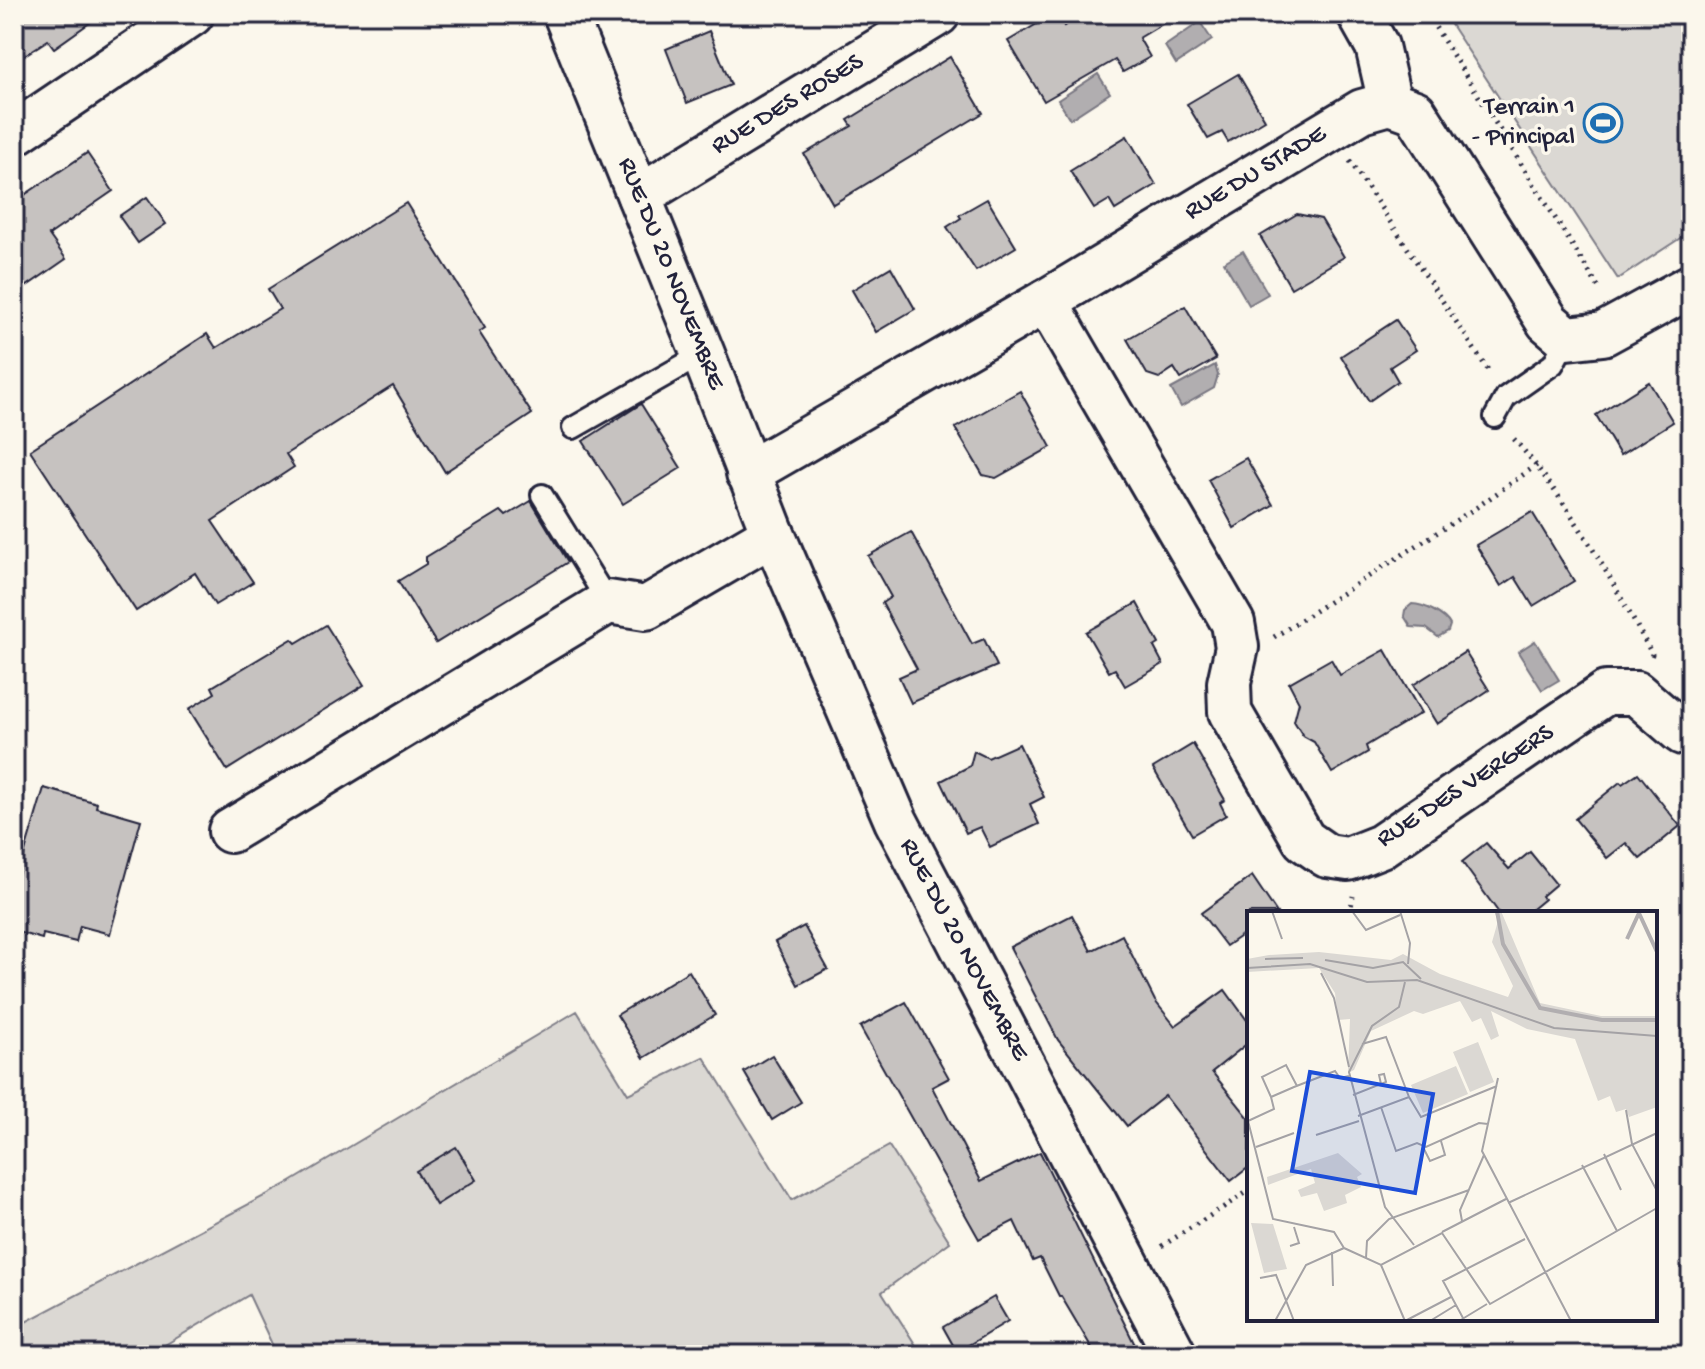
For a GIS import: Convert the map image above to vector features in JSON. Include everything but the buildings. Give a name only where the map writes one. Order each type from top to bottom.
[{"type":"street","points":[[14,134],[192,14]]},
{"type":"street","name":"RUE DU 20 NOVEMBRE","points":[[565,14],[773,534],[896,821],[1175,1355]]},
{"type":"street","name":"RUE DES ROSES","points":[[639,196],[938,14]]},
{"type":"street","points":[[1359,14],[1377,46],[1390,103],[1415,112],[1548,322],[1567,338],[1603,334],[1691,286]]},
{"type":"street","name":"RUE DU STADE","points":[[748,473],[1046,301],[1362,111],[1390,103]]},
{"type":"street","name":"RUE DES VERGERS","points":[[1046,301],[1233,623],[1237,647],[1229,683],[1230,712],[1304,840],[1327,856],[1348,859],[1381,846],[1606,693],[1636,693]]},
{"type":"street","points":[[230,831],[608,602],[646,608],[773,534]]},
{"type":"street","points":[[1636,693],[1682,733],[1691,735]]},
{"type":"lane","points":[[1495,417],[1506,397],[1553,364],[1567,338]]},
{"type":"lane","points":[[573,428],[703,354]]},
{"type":"lane","points":[[542,495],[608,602]]},
{"type":"path","points":[[1427,14],[1609,303]]},
{"type":"path","points":[[1330,130],[1506,397]]},
{"type":"path","points":[[1237,647],[1266,643],[1537,465],[1619,593],[1652,654],[1636,693]]},
{"type":"path","points":[[1129,1267],[1247,1192]]},
{"type":"shaded area","name":"Terrain 1 - Principal","points":[[1444,14],[1691,14],[1691,231],[1618,279]]},
{"type":"shaded area","points":[[1200,22],[1212,40],[1176,64],[1165,46]]},
{"type":"shaded area","points":[[1098,74],[1110,93],[1070,119],[1058,100]]},
{"type":"shaded area","points":[[1243,251],[1268,294],[1249,305],[1224,262]]},
{"type":"shaded area","points":[[1215,365],[1218,375],[1214,388],[1181,407],[1171,389]]},
{"type":"shaded area","points":[[1412,604],[1439,614],[1450,625],[1448,631],[1438,637],[1426,628],[1411,627],[1404,616],[1405,610]]},
{"type":"shaded area","points":[[1535,641],[1559,680],[1542,690],[1518,652]]},
{"type":"shaded area","points":[[577,1011],[628,1094],[704,1057],[792,1200],[889,1146],[950,1242],[882,1292],[922,1355],[277,1355],[249,1295],[148,1355],[14,1355],[14,1328],[289,1183]]},
{"type":"place","name":"Terrain 1 - Principal","points":[[1603,123]]}]
